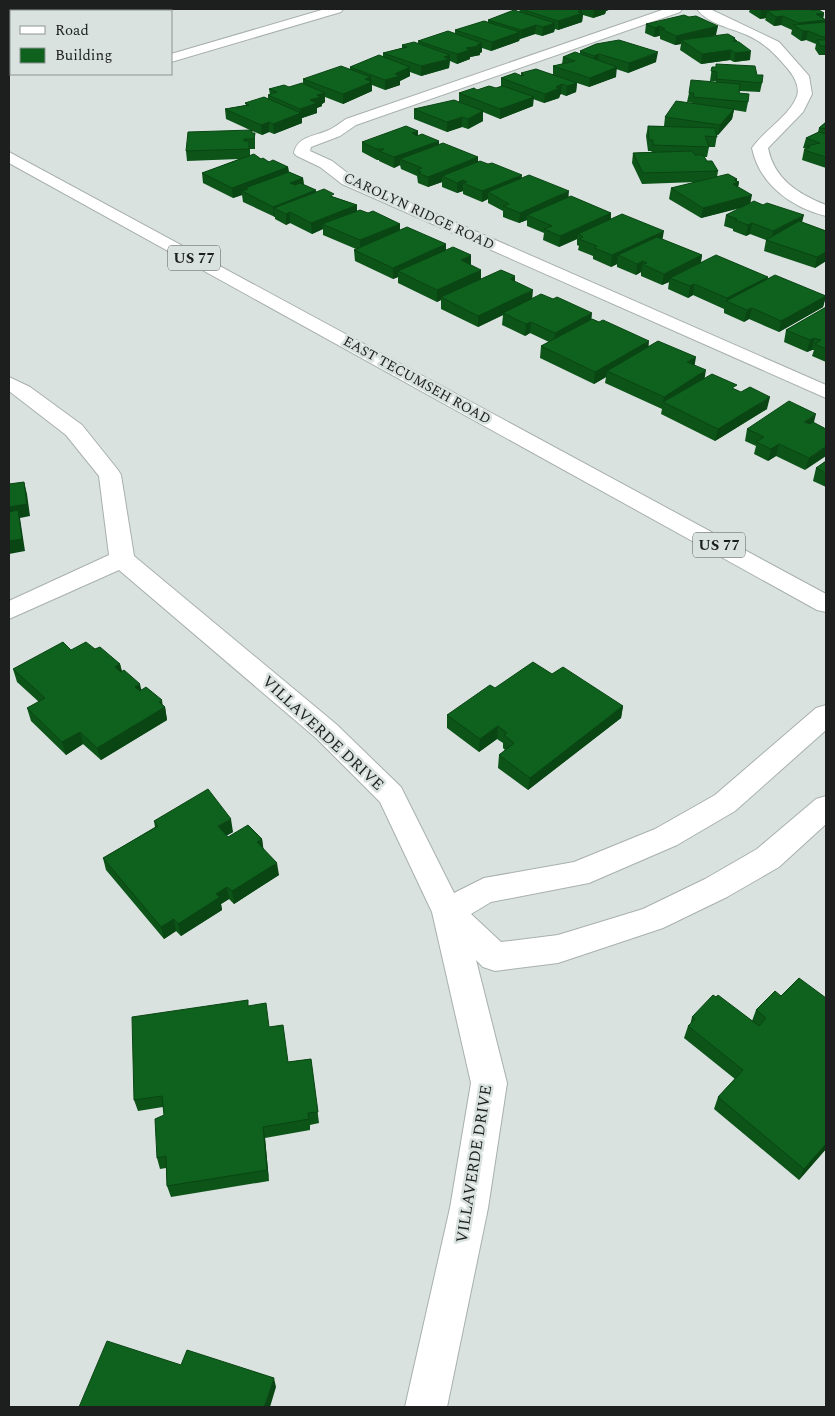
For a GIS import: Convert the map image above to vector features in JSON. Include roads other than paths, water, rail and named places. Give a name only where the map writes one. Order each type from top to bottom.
[{"type":"street","points":[[307,9],[321,14]]},
{"type":"street","points":[[172,58],[338,9]]},
{"type":"street","name":"CAROLYN RIDGE ROAD","points":[[676,9],[351,122],[335,133],[306,144],[302,152],[326,164],[348,181],[826,392]]},
{"type":"street","points":[[703,9],[712,16],[753,33],[774,45],[802,76],[805,94],[796,112],[773,132],[760,148],[760,161],[772,178],[792,195],[826,211]]},
{"type":"street","name":"EAST TECUMSEH ROAD","points":[[9,157],[826,604]]},
{"type":"street","points":[[9,383],[23,391],[74,430],[110,475],[122,558],[9,611]]},
{"type":"street","name":"VILLAVERDE DRIVE","points":[[122,558],[326,731],[391,796],[448,912],[490,1083],[469,1208],[426,1407]]},
{"type":"street","points":[[826,715],[725,803],[666,837],[578,874],[484,891],[448,912],[495,956],[558,949],[652,920],[716,888],[768,858],[826,807]]}]
